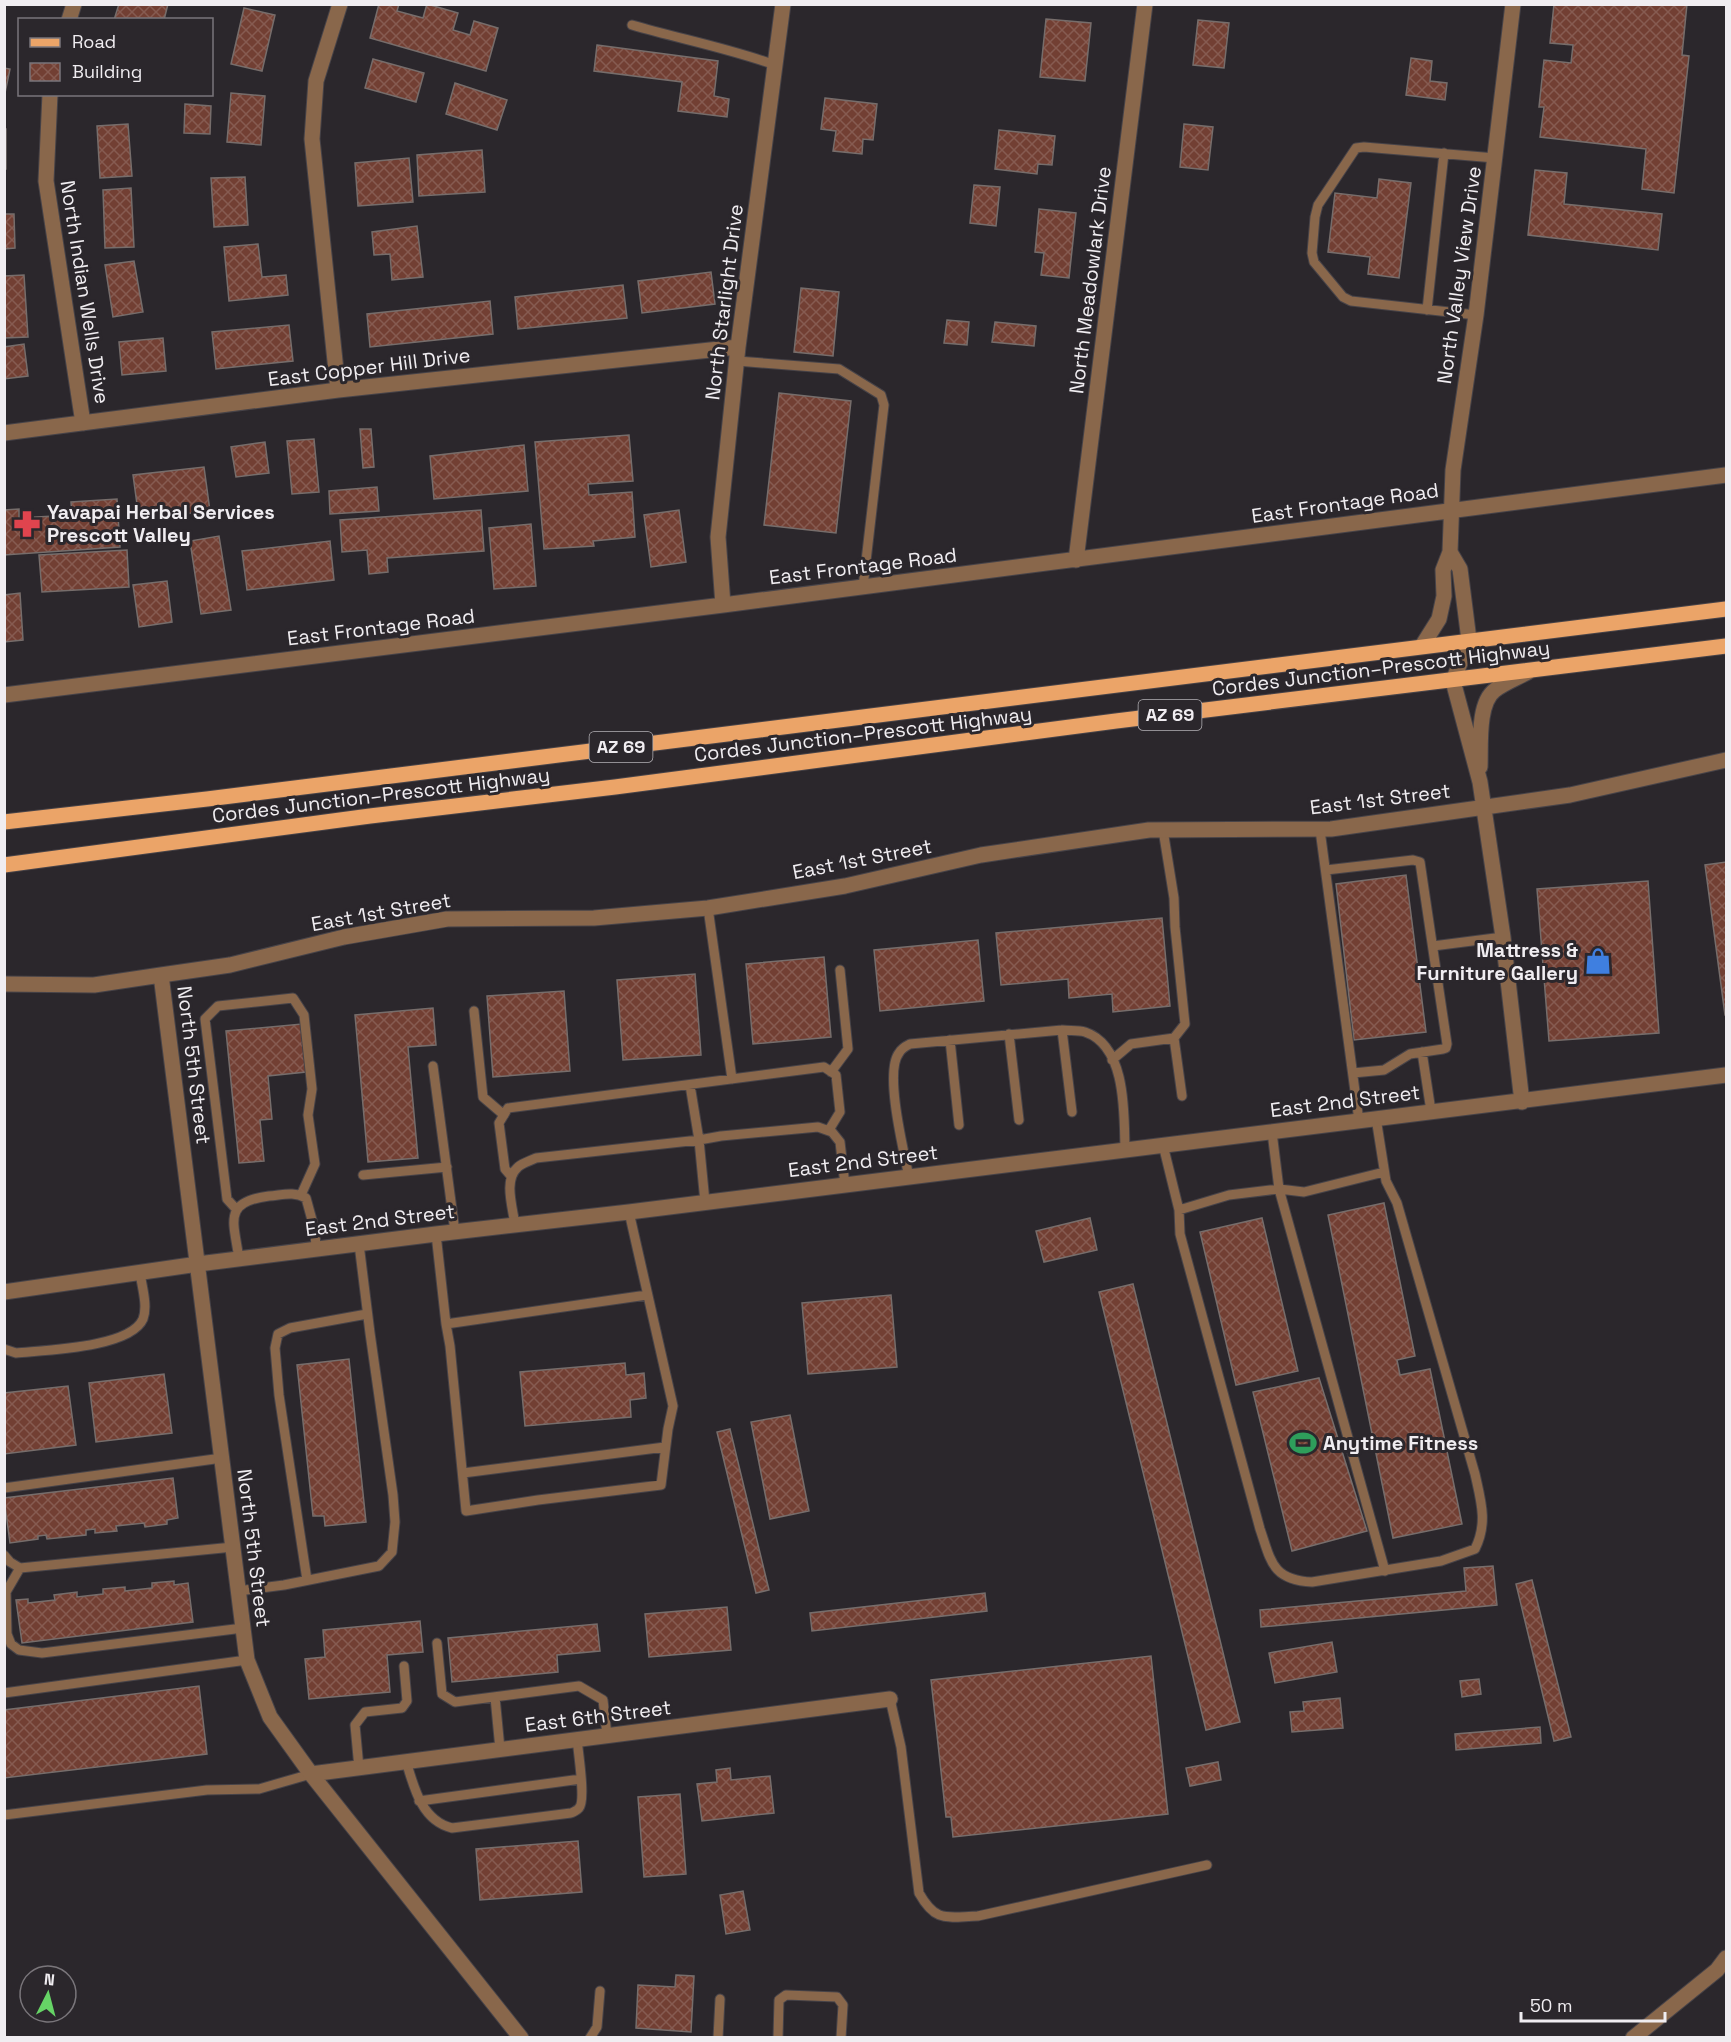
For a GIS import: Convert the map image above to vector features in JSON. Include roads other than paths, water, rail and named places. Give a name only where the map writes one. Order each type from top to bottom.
[{"type":"main road","name":"Cordes Junction–Prescott Highway","points":[[4,822],[242,795],[1726,609]]},
{"type":"main road","name":"Cordes Junction–Prescott Highway","points":[[4,866],[370,816],[1726,646]]},
{"type":"street","points":[[338,390],[312,139],[316,81],[340,4]]},
{"type":"street","name":"North Starlight Drive","points":[[723,605],[718,537],[737,354],[783,4]]},
{"type":"street","name":"North Meadowlark Drive","points":[[1076,560],[1145,4]]},
{"type":"street","name":"North Valley View Drive","points":[[1422,646],[1435,628],[1442,609],[1443,570],[1449,552],[1452,470],[1476,315],[1513,4]]},
{"type":"street","name":"North Indian Wells Drive","points":[[50,96],[46,182],[83,423]]},
{"type":"street","name":"East Copper Hill Drive","points":[[4,433],[338,390],[737,354]]},
{"type":"street","name":"East Frontage Road","points":[[4,695],[1076,560],[1726,475]]},
{"type":"street","name":"North Valley View Drive","points":[[1449,552],[1460,569],[1469,640],[1453,681]]},
{"type":"street","points":[[1480,782],[1483,710],[1487,699],[1493,691],[1528,672]]},
{"type":"street","points":[[1453,681],[1480,782],[1484,806],[1503,937],[1522,1102]]},
{"type":"street","name":"East 1st Street","points":[[4,984],[94,985],[230,965],[344,937],[447,919],[594,918],[708,908],[845,885],[981,855],[1149,830],[1320,830],[1570,795],[1726,760]]},
{"type":"street","name":"North 5th Street","points":[[161,975],[246,1660],[270,1716],[311,1774],[521,2037]]},
{"type":"street","name":"East 2nd Street","points":[[4,1292],[316,1249],[1431,1111],[1522,1102],[1726,1075]]},
{"type":"street","name":"East 6th Street","points":[[311,1774],[890,1699]]},
{"type":"street","points":[[1633,2037],[1717,1970],[1726,1958]]},
{"type":"lane","points":[[632,25],[687,41],[738,52],[775,64]]},
{"type":"lane","points":[[1476,315],[1351,301],[1342,297],[1314,262],[1312,253],[1315,217],[1318,205],[1356,148],[1496,158]]},
{"type":"lane","points":[[1427,310],[1444,153]]},
{"type":"lane","points":[[737,354],[839,369],[881,395],[884,405],[863,587]]},
{"type":"lane","points":[[1112,1060],[1131,1044],[1174,1038],[1185,1024],[1174,898],[1163,830]]},
{"type":"lane","points":[[1320,830],[1359,1121]]},
{"type":"lane","points":[[1326,870],[1417,860],[1422,865],[1434,946],[1446,1048],[1406,1055],[1384,1070],[1353,1073]]},
{"type":"lane","points":[[708,908],[732,1079]]},
{"type":"lane","points":[[1434,946],[1503,937]]},
{"type":"lane","points":[[831,1071],[848,1049],[840,970]]},
{"type":"lane","points":[[237,1210],[228,1198],[205,1019],[218,1006],[293,998],[304,1015],[312,1089],[308,1115],[315,1164],[301,1195]]},
{"type":"lane","points":[[474,1011],[483,1097],[504,1115]]},
{"type":"lane","points":[[1062,1030],[1072,1112]]},
{"type":"lane","points":[[909,1177],[893,1086],[894,1066],[898,1053],[910,1044],[1062,1030],[1085,1032],[1102,1043],[1119,1075],[1124,1108],[1125,1150]]},
{"type":"lane","points":[[1009,1034],[1019,1120]]},
{"type":"lane","points":[[1174,1038],[1182,1096]]},
{"type":"lane","points":[[950,1040],[959,1125]]},
{"type":"lane","points":[[1422,1052],[1431,1111]]},
{"type":"lane","points":[[433,1066],[455,1232]]},
{"type":"lane","points":[[511,1176],[504,1169],[499,1122],[508,1108],[824,1067],[836,1075],[840,1112],[829,1130]]},
{"type":"lane","points":[[690,1084],[699,1140],[705,1202]]},
{"type":"lane","points":[[1163,1145],[1179,1210],[1180,1234],[1260,1529],[1273,1566],[1284,1576],[1298,1582],[1312,1582],[1442,1561],[1475,1549],[1481,1537],[1483,1522],[1481,1503],[1472,1463],[1397,1203],[1386,1180],[1376,1119]]},
{"type":"lane","points":[[515,1225],[511,1176],[518,1166],[536,1158],[818,1127],[829,1130],[837,1136],[840,1142],[845,1185]]},
{"type":"lane","points":[[1272,1132],[1279,1189],[1385,1571]]},
{"type":"lane","points":[[363,1175],[447,1167]]},
{"type":"lane","points":[[1179,1210],[1229,1195],[1279,1189],[1304,1192],[1384,1172]]},
{"type":"lane","points":[[239,1259],[234,1215],[240,1204],[250,1199],[297,1193],[306,1198],[315,1231],[316,1249]]},
{"type":"lane","points":[[436,1234],[450,1346],[466,1511],[661,1485],[673,1406],[629,1212]]},
{"type":"lane","points":[[238,1591],[379,1566],[392,1552],[395,1522],[393,1495],[359,1244]]},
{"type":"lane","points":[[4,1349],[16,1353],[102,1343],[122,1336],[136,1327],[142,1320],[145,1310],[140,1273]]},
{"type":"lane","points":[[446,1324],[647,1295]]},
{"type":"lane","points":[[307,1580],[274,1348],[278,1334],[291,1328],[368,1314]]},
{"type":"lane","points":[[463,1473],[665,1447]]},
{"type":"lane","points":[[4,1488],[222,1458]]},
{"type":"lane","points":[[4,1555],[20,1568],[233,1547]]},
{"type":"lane","points":[[20,1568],[6,1592],[7,1634],[11,1644],[19,1650],[42,1653],[243,1628]]},
{"type":"lane","points":[[437,1643],[442,1694],[455,1702],[579,1686],[603,1700],[607,1736]]},
{"type":"lane","points":[[4,1693],[246,1660]]},
{"type":"lane","points":[[359,1767],[355,1725],[365,1712],[402,1708],[407,1701],[404,1666]]},
{"type":"lane","points":[[495,1697],[500,1749]]},
{"type":"lane","points":[[890,1699],[900,1747],[918,1893],[928,1909],[941,1917],[978,1916],[1207,1865]]},
{"type":"lane","points":[[406,1761],[419,1801],[436,1821],[452,1828],[571,1813],[579,1808],[581,1803],[577,1739]]},
{"type":"lane","points":[[4,1815],[207,1790],[260,1789],[311,1774]]},
{"type":"lane","points":[[419,1801],[581,1779]]},
{"type":"lane","points":[[590,2037],[597,2027],[600,1991]]},
{"type":"lane","points":[[778,2037],[779,2001],[786,1995],[837,1997],[843,2005],[841,2037]]},
{"type":"lane","points":[[718,2037],[720,1999]]},
{"type":"place","name":"Yavapai Herbal Services Prescott Valley","points":[[27,524]]},
{"type":"place","name":"Mattress & Furniture Gallery","points":[[1598,961]]},
{"type":"place","name":"Anytime Fitness","points":[[1303,1443]]}]
